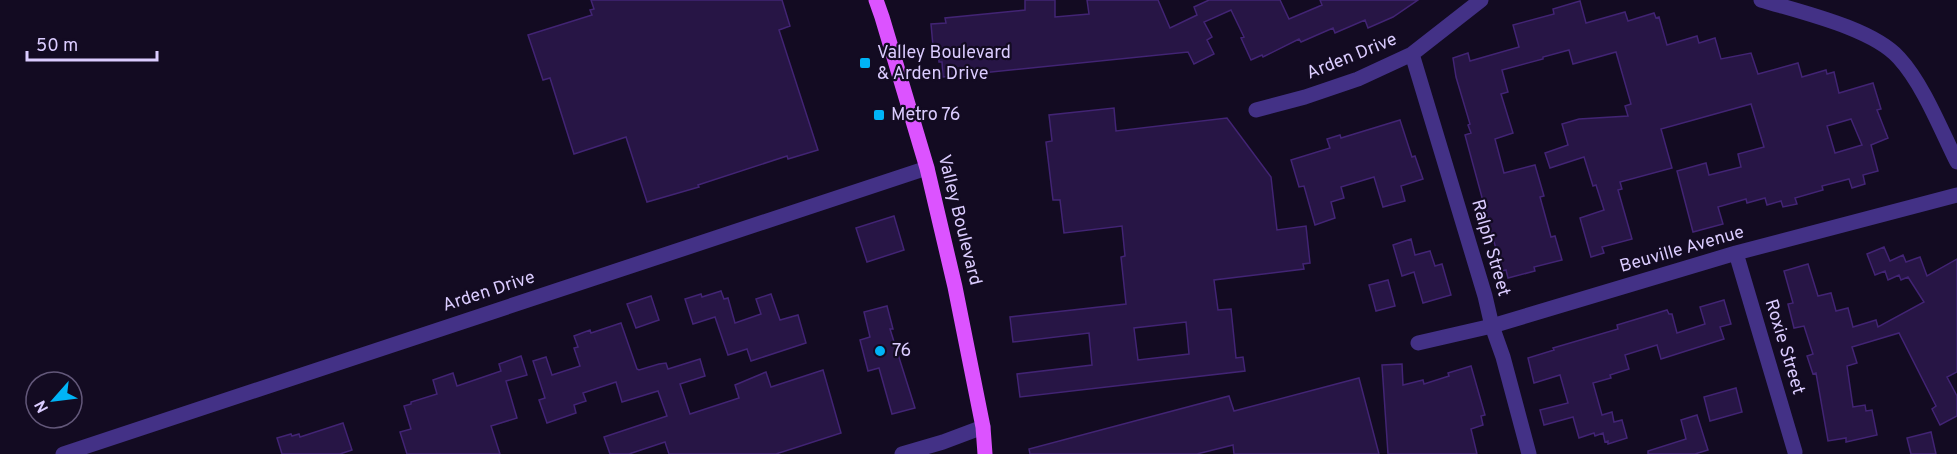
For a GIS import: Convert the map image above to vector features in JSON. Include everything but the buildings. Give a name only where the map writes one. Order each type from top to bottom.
[{"type":"main road","name":"Valley Boulevard","points":[[876,0],[927,168],[963,320],[983,427],[985,454]]},
{"type":"street","name":"Arden Drive","points":[[1256,110],[1305,98],[1358,80],[1412,54],[1481,0]]},
{"type":"street","points":[[1761,0],[1843,26],[1879,42],[1899,57],[1917,82],[1957,162]]},
{"type":"street","name":"Ralph Street","points":[[1412,54],[1503,357],[1529,454]]},
{"type":"street","name":"Arden Drive","points":[[63,454],[86,451],[196,409],[927,168]]},
{"type":"street","name":"Beuville Avenue","points":[[1418,344],[1492,326],[1736,253],[1957,195]]},
{"type":"street","name":"Roxie Street","points":[[1736,253],[1796,452]]},
{"type":"street","points":[[902,454],[983,427]]},
{"type":"place","name":"Valley Boulevard & Arden Drive","points":[[865,63]]},
{"type":"place","name":"Metro 76","points":[[879,115]]},
{"type":"place","name":"76","points":[[880,351]]}]
